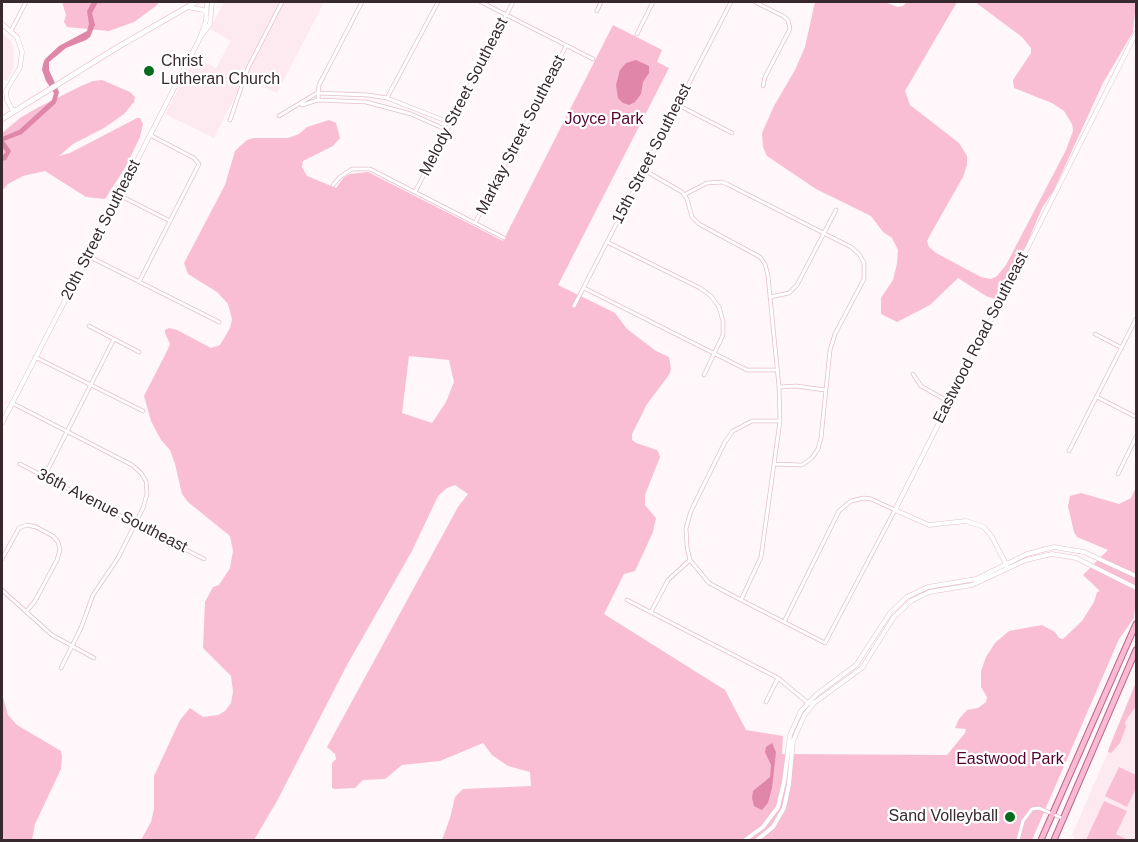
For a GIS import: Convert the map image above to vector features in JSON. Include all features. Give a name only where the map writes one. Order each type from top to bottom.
[{"type":"main road","points":[[2,118],[196,2]]},
{"type":"main road","points":[[1041,840],[1137,624]]},
{"type":"main road","points":[[1054,840],[1137,651]]},
{"type":"street","points":[[11,31],[26,2]]},
{"type":"street","name":"20th Street Southeast","points":[[2,423],[200,38],[205,25],[207,2]]},
{"type":"street","name":"20th Street Southeast","points":[[200,38],[210,24],[212,2]]},
{"type":"street","points":[[230,120],[248,68],[282,2]]},
{"type":"street","points":[[318,100],[317,93],[323,77],[362,2]]},
{"type":"street","points":[[387,98],[438,2]]},
{"type":"street","points":[[481,2],[593,60]]},
{"type":"street","name":"Melody Street Southeast","points":[[415,192],[513,2]]},
{"type":"street","points":[[597,11],[602,2]]},
{"type":"street","points":[[637,34],[654,2]]},
{"type":"street","name":"15th Street Southeast","points":[[574,306],[731,2]]},
{"type":"street","points":[[755,2],[783,16],[788,20],[790,29],[765,77],[763,86]]},
{"type":"street","points":[[187,7],[203,10],[206,13]]},
{"type":"street","points":[[2,24],[11,31],[20,44],[22,60],[19,71],[4,90],[13,111]]},
{"type":"street","name":"Eastwood Road Southeast","points":[[784,622],[825,643],[1137,33]]},
{"type":"street","name":"Markay Street Southeast","points":[[475,223],[566,46]]},
{"type":"street","points":[[279,117],[317,93],[387,98],[451,123]]},
{"type":"street","points":[[297,106],[318,100],[341,100],[383,106],[411,114],[447,130]]},
{"type":"street","points":[[678,105],[732,133]]},
{"type":"street","points":[[139,282],[199,164],[194,158],[150,135]]},
{"type":"street","points":[[333,185],[346,172],[363,168],[376,172],[504,238]]},
{"type":"street","points":[[644,170],[674,186],[684,195],[690,214],[695,220],[752,251],[763,260],[768,276],[779,387],[780,421],[761,557],[741,600]]},
{"type":"street","points":[[684,195],[701,185],[722,182],[855,250],[862,259],[865,268],[862,284],[832,341],[821,438],[816,454],[806,463],[799,465],[774,464]]},
{"type":"street","points":[[119,195],[170,221]]},
{"type":"street","points":[[770,297],[789,293],[798,285],[836,210]]},
{"type":"street","points":[[607,242],[700,288],[711,296],[719,307],[724,328],[721,342],[704,375]]},
{"type":"street","points":[[87,256],[219,322]]},
{"type":"street","points":[[584,288],[747,370],[777,370]]},
{"type":"street","points":[[1069,451],[1137,319]]},
{"type":"street","points":[[89,327],[139,352]]},
{"type":"street","points":[[1095,334],[1122,348]]},
{"type":"street","points":[[44,477],[114,339]]},
{"type":"street","points":[[35,357],[143,411]]},
{"type":"street","points":[[913,374],[921,386],[949,402]]},
{"type":"street","points":[[779,387],[796,386],[825,390]]},
{"type":"street","points":[[1097,397],[1137,417]]},
{"type":"street","points":[[12,403],[132,465],[141,472],[146,481],[145,501],[118,558],[93,595],[81,628],[61,668]]},
{"type":"street","points":[[780,421],[760,420],[745,423],[733,431],[725,442],[688,520],[686,538],[690,560],[709,582],[784,622],[839,511],[851,501],[864,498],[930,525],[966,521],[978,523],[988,531],[1007,566]]},
{"type":"street","points":[[1118,474],[1137,437]]},
{"type":"street","name":"36th Avenue Southeast","points":[[20,464],[204,559]]},
{"type":"street","points":[[2,559],[19,528],[27,525],[45,531],[58,542],[60,550],[57,560],[35,601],[26,612]]},
{"type":"street","points":[[745,840],[763,827],[778,807],[784,782],[790,735],[797,717],[856,665],[890,613],[908,597],[923,592],[972,585],[1034,551],[1049,548],[1064,547],[1084,552],[1137,576]]},
{"type":"street","points":[[1007,566],[1043,554],[1065,555],[1076,558],[1137,588]]},
{"type":"street","points":[[651,612],[668,580],[690,560]]},
{"type":"street","points":[[2,590],[51,635],[94,658]]},
{"type":"street","points":[[923,592],[926,599]]},
{"type":"street","points":[[627,600],[778,678],[810,704]]},
{"type":"street","points":[[766,702],[778,678]]},
{"type":"street","points":[[757,840],[773,827],[783,808],[789,784],[794,741],[810,704]]},
{"type":"street","points":[[1018,840],[1028,812],[1039,808],[1064,819]]},
{"type":"shaded area","points":[[92,2],[98,2],[92,13],[95,25],[90,37],[66,48],[49,62],[49,70],[59,92],[56,103],[22,134],[4,141],[11,151],[6,160],[2,161],[2,156],[6,152],[2,147],[2,137],[19,130],[52,100],[54,93],[42,70],[45,59],[59,46],[87,31],[89,24],[87,11]]},
{"type":"shaded area","points":[[224,2],[324,2],[277,93],[244,79],[214,138],[165,114],[195,57],[216,68],[231,41],[210,29]]},
{"type":"shaded area","points":[[2,33],[11,41],[14,49],[14,67],[7,81],[2,79]]},
{"type":"shaded area","points":[[636,60],[649,66],[649,73],[643,82],[641,94],[635,102],[629,105],[618,98],[616,85],[620,70],[626,63]]},
{"type":"shaded area","points":[[1136,706],[1136,840],[1076,840],[1072,835],[1108,752],[1111,753],[1125,722]]},
{"type":"shaded area","points":[[772,743],[776,752],[772,788],[768,803],[762,810],[754,806],[753,791],[770,777],[771,765],[765,752],[766,747]]},
{"type":"green space","points":[[62,2],[159,2],[134,22],[109,31],[67,27],[64,22],[66,15]]},
{"type":"green space","points":[[815,2],[884,2],[898,7],[907,2],[957,2],[905,91],[910,105],[959,143],[967,156],[963,177],[927,241],[929,247],[981,277],[991,279],[997,276],[1006,265],[1066,150],[1073,131],[1072,124],[1064,111],[1052,103],[1014,88],[1013,80],[1031,53],[1031,48],[1022,37],[975,2],[1136,2],[1133,32],[1103,83],[1026,246],[995,299],[986,296],[958,278],[930,305],[897,322],[881,314],[881,298],[893,280],[897,263],[898,250],[892,238],[883,232],[871,216],[816,189],[767,156],[763,147],[762,133],[805,47]]},
{"type":"green space","points":[[613,25],[662,50],[657,62],[669,68],[558,285],[615,313],[627,329],[656,351],[669,357],[671,369],[647,404],[632,434],[632,440],[657,450],[660,457],[645,495],[645,505],[656,518],[653,532],[635,571],[624,574],[604,614],[725,690],[746,730],[783,736],[782,754],[947,755],[965,733],[966,729],[955,728],[959,719],[967,710],[978,708],[986,702],[987,697],[981,687],[981,671],[995,643],[1009,631],[1042,625],[1063,639],[1082,621],[1094,602],[1097,592],[1100,591],[1083,575],[1108,550],[1077,537],[1068,506],[1070,496],[1081,493],[1119,504],[1131,498],[1136,487],[1134,618],[1119,639],[1032,840],[442,840],[455,797],[463,789],[531,786],[530,772],[508,766],[492,755],[483,743],[440,761],[402,765],[385,779],[363,780],[355,788],[332,788],[332,763],[336,759],[335,754],[327,747],[458,507],[468,494],[455,485],[447,488],[438,496],[412,551],[347,665],[277,801],[254,840],[141,840],[151,822],[154,809],[154,776],[180,720],[190,708],[203,717],[218,715],[225,711],[231,703],[233,692],[231,676],[203,648],[205,602],[213,587],[219,585],[230,568],[233,551],[230,536],[188,502],[182,494],[170,450],[161,440],[151,421],[144,396],[170,344],[165,330],[169,328],[177,330],[211,348],[220,345],[230,328],[232,319],[228,304],[217,292],[188,274],[184,263],[225,185],[235,151],[247,140],[288,138],[299,134],[307,127],[329,120],[336,123],[340,138],[333,146],[303,161],[302,167],[307,176],[336,188],[344,177],[350,174],[368,172],[503,241]],"holes":[[[409,356],[449,360],[454,382],[446,402],[432,423],[402,413]]]},
{"type":"green space","points":[[102,80],[130,92],[135,97],[134,102],[124,114],[104,128],[73,144],[59,156],[70,153],[140,118],[143,124],[140,137],[125,168],[105,199],[86,197],[45,171],[23,176],[8,184],[2,191],[2,133],[37,108],[79,87]]},
{"type":"green space","points":[[1136,682],[1136,706],[1125,722],[1126,727],[1120,743],[1111,753],[1108,752],[1109,748]]},
{"type":"green space","points":[[2,694],[8,715],[17,725],[61,751],[61,769],[35,824],[32,840],[2,840]]},
{"type":"green space","points":[[1119,767],[1136,775],[1136,788],[1127,807],[1105,796]]},
{"type":"green space","points":[[1104,801],[1127,811],[1116,834],[1128,840],[1086,840]]},
{"type":"place","name":"Christ Lutheran Church","points":[[149,71]]},
{"type":"place","name":"Sand Volleyball","points":[[1010,817]]},
{"type":"park label","name":"Joyce Park","points":[[604,120]]},
{"type":"park label","name":"Eastwood Park","points":[[1010,760]]}]
